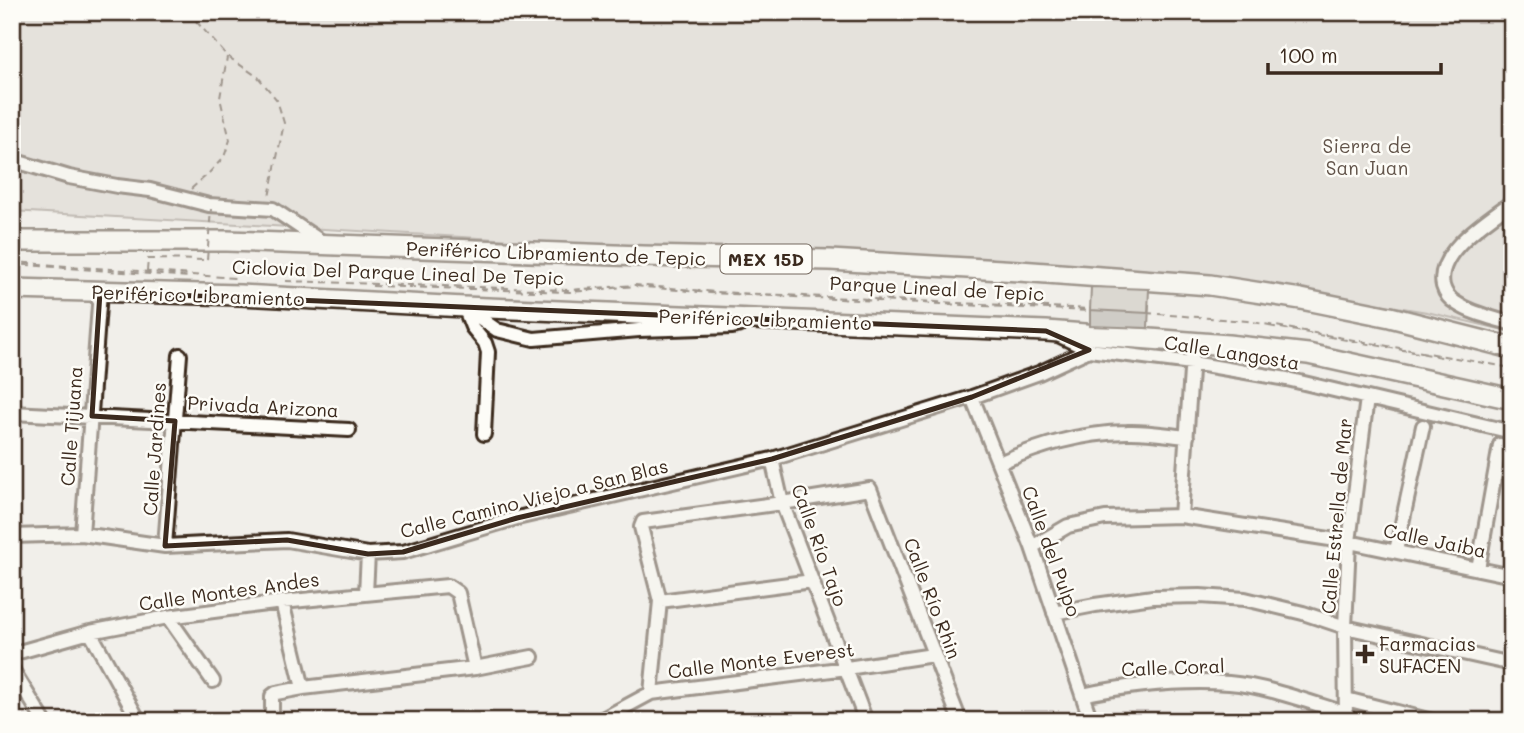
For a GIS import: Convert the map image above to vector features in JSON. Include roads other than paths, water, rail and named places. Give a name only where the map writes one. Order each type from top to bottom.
[{"type":"highway","name":"Periférico Libramiento de Tepic","points":[[12,241],[227,242],[830,260],[1210,285],[1352,309],[1512,348]]},
{"type":"highway","name":"Periférico Libramiento","points":[[12,289],[240,295],[1046,331],[1308,354],[1509,397]]},
{"type":"street","points":[[12,162],[69,177],[150,190],[209,205],[273,209],[328,246]]},
{"type":"street","points":[[1512,202],[1463,240],[1446,262],[1441,278],[1445,292],[1454,302],[1468,310],[1512,324]]},
{"type":"street","name":"Calle Tijuana","points":[[82,534],[100,292]]},
{"type":"street","points":[[464,307],[497,330],[534,339],[639,330],[732,327],[773,319]]},
{"type":"street","points":[[464,307],[472,327],[485,343],[488,352],[484,434]]},
{"type":"street","name":"Calle Langosta","points":[[1046,331],[1089,350],[1287,379],[1512,432]]},
{"type":"street","points":[[1181,516],[1193,342]]},
{"type":"street","points":[[972,397],[1039,373],[1089,350]]},
{"type":"street","name":"Calle Jardines","points":[[165,546],[180,355]]},
{"type":"street","name":"Calle Camino Viejo a San Blas","points":[[12,536],[82,534],[165,546],[287,540],[368,554],[402,552],[517,518],[772,459],[972,397]]},
{"type":"street","name":"Calle del Pulpo","points":[[972,397],[1032,547],[1091,721]]},
{"type":"street","name":"Calle Estrella de Mar","points":[[1345,717],[1349,542],[1367,398]]},
{"type":"street","name":"Privada Arizona","points":[[12,413],[349,430]]},
{"type":"street","points":[[1396,551],[1423,426]]},
{"type":"street","points":[[999,463],[1032,449],[1079,436],[1129,431],[1187,437]]},
{"type":"street","points":[[1478,569],[1500,445]]},
{"type":"street","name":"Calle Río Tajo","points":[[772,459],[782,503],[866,721]]},
{"type":"street","name":"Calle Río Rhin","points":[[782,503],[870,489],[960,721]]},
{"type":"street","points":[[651,693],[660,601],[641,527],[643,522],[782,503]]},
{"type":"street","name":"Calle Jaiba","points":[[1032,547],[1068,526],[1105,517],[1181,516],[1349,542],[1512,576]]},
{"type":"street","points":[[366,593],[368,554]]},
{"type":"street","points":[[660,601],[812,581]]},
{"type":"street","name":"Calle Montes Andes","points":[[12,653],[90,632],[168,617],[282,602],[448,586],[458,593],[475,668]]},
{"type":"street","points":[[1054,613],[1153,597],[1245,599],[1303,613],[1345,627],[1512,664]]},
{"type":"street","points":[[282,602],[303,688]]},
{"type":"street","points":[[168,617],[213,681]]},
{"type":"street","points":[[90,632],[139,721]]},
{"type":"street","name":"Calle Monte Everest","points":[[599,721],[651,693],[933,654]]},
{"type":"street","points":[[272,721],[271,702],[276,693],[475,668],[532,657]]},
{"type":"street","points":[[12,669],[44,721]]},
{"type":"street","name":"Calle Coral","points":[[1082,695],[1113,689],[1185,683],[1231,683],[1276,692],[1345,717]]},
{"type":"street","points":[[1346,699],[1432,721]]},
{"type":"place","name":"Farmacias SUFACEN","points":[[1365,654]]},
{"type":"park label","name":"Sierra de San Juan","points":[[1367,156]]}]
